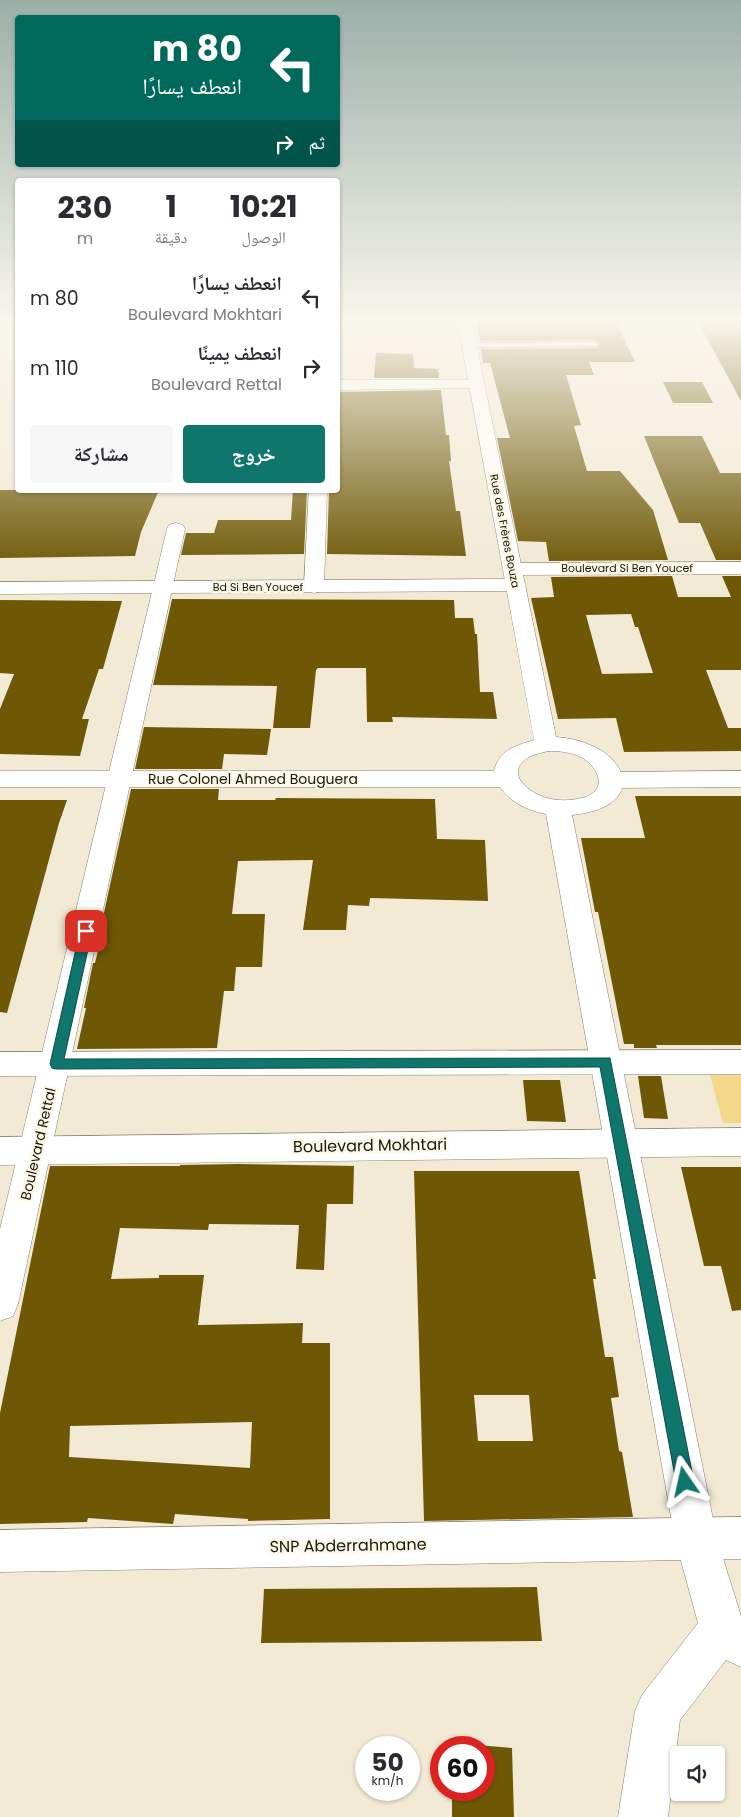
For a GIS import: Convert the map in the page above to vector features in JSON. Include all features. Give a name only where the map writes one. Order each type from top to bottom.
[{"type":"street","name":"Rue des Frères Bouza","points":[[480,403],[546,744]]},
{"type":"street","points":[[315,578],[318,493]]},
{"type":"street","name":"Boulevard Rettal","points":[[0,1304],[37,1150],[176,529]]},
{"type":"street","name":"Boulevard Si Ben Youcef","points":[[514,577],[741,568]]},
{"type":"street","name":"Bd Si Ben Youcef","points":[[0,572],[165,579]]},
{"type":"street","name":"Boulevard Si Ben Youcef","points":[[514,577],[741,585]]},
{"type":"street","name":"Bd Si Ben Youcef","points":[[0,588],[165,579],[514,577]]},
{"type":"street","points":[[546,744],[565,744],[583,749],[598,757],[608,768],[612,780],[609,790],[596,802],[575,808],[558,809],[540,806],[524,799],[512,790],[506,779],[506,769],[510,760],[518,752],[531,746],[546,744]]},
{"type":"street","name":"Rue Colonel Ahmed Bouguera","points":[[0,779],[506,779]]},
{"type":"street","points":[[612,780],[741,780]]},
{"type":"street","points":[[558,809],[696,1539],[731,1637],[658,1711],[643,1817]]},
{"type":"street","points":[[0,1064],[741,1062]]},
{"type":"street","name":"Boulevard Mokhtari","points":[[0,1151],[741,1142]]},
{"type":"street","name":"SNP Abderrahmane","points":[[0,1551],[741,1538]]},
{"type":"shaded area","points":[[710,1075],[741,1075],[741,1123],[723,1123]]},
{"type":"building","points":[[340,403],[442,403],[446,435],[449,435],[451,461],[449,461],[456,511],[460,511],[466,556],[327,554],[329,493],[340,493]]},
{"type":"building","points":[[501,403],[574,403],[581,425],[574,426],[587,471],[620,471],[653,510],[668,560],[549,561],[546,542],[518,541],[497,438],[510,438]]},
{"type":"building","points":[[644,436],[702,436],[720,473],[741,473],[741,560],[716,560],[700,523],[679,523]]},
{"type":"building","points":[[0,490],[15,490],[15,493],[158,493],[141,532],[135,556],[0,558]]},
{"type":"building","points":[[293,493],[307,493],[304,554],[181,555],[186,533],[214,533],[218,520],[291,520]]},
{"type":"building","points":[[672,576],[678,597],[731,597],[722,576],[741,576],[741,670],[706,670],[728,728],[741,728],[741,751],[624,752],[616,718],[558,719],[531,598],[554,597],[551,577]],"holes":[[[631,614],[635,627],[638,627],[653,673],[602,674],[586,615]]]},
{"type":"building","points":[[172,599],[454,600],[455,618],[473,618],[475,634],[477,634],[480,692],[493,692],[497,719],[392,717],[393,722],[367,722],[366,668],[318,668],[316,670],[310,728],[273,728],[277,686],[153,685]]},
{"type":"building","points":[[0,600],[122,601],[103,669],[99,669],[82,719],[89,719],[80,756],[0,754],[0,709],[14,674],[0,673]]},
{"type":"building","points":[[144,727],[271,729],[267,755],[224,754],[222,769],[135,769]]},
{"type":"building","points":[[131,789],[219,789],[218,800],[275,800],[276,798],[435,799],[437,839],[485,840],[488,901],[370,898],[369,906],[348,905],[346,930],[303,930],[313,860],[238,861],[232,914],[265,914],[262,967],[236,967],[234,991],[224,991],[217,1048],[77,1049],[93,963],[95,963],[106,917],[103,917]]},
{"type":"building","points":[[635,796],[741,796],[741,1045],[656,1045],[657,1048],[634,1048],[634,1044],[624,1044],[598,912],[595,912],[581,838],[645,838]]},
{"type":"building","points":[[0,800],[67,800],[7,1013],[0,1012]]},
{"type":"building","points":[[638,1076],[661,1076],[668,1119],[644,1118]]},
{"type":"building","points":[[523,1080],[560,1080],[566,1122],[527,1121]]},
{"type":"building","points":[[50,1166],[354,1166],[353,1204],[327,1204],[324,1270],[296,1269],[299,1225],[209,1224],[208,1230],[120,1228],[111,1279],[159,1278],[159,1275],[204,1275],[198,1325],[303,1323],[302,1343],[330,1343],[330,1519],[248,1521],[248,1519],[175,1514],[173,1524],[88,1518],[87,1522],[0,1524],[0,1413]],"holes":[[[252,1422],[250,1468],[69,1457],[70,1426]]]},
{"type":"building","points":[[681,1167],[741,1167],[741,1310],[732,1311],[721,1266],[704,1266]]},
{"type":"building","points":[[414,1171],[579,1171],[596,1279],[593,1279],[605,1357],[613,1357],[619,1397],[611,1398],[619,1451],[622,1452],[633,1517],[424,1521]],"holes":[[[474,1395],[529,1395],[533,1441],[478,1441]]]},
{"type":"building","points":[[537,1587],[542,1641],[261,1643],[264,1589]]},
{"type":"building","points":[[495,1747],[512,1748],[514,1817],[452,1817],[452,1801],[495,1801]]},
{"type":"route","points":[[86,931],[56,1064],[606,1062],[685,1482]]}]
